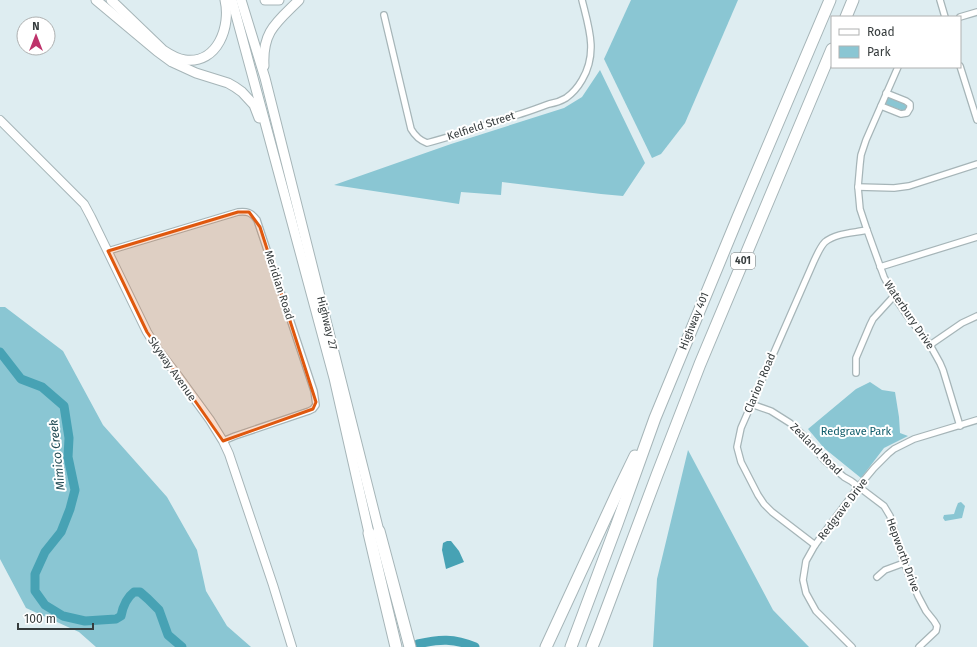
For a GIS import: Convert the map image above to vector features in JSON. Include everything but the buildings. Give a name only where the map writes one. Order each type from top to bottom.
[{"type":"highway","points":[[803,64],[824,0]]},
{"type":"highway","name":"Highway 401","points":[[571,647],[655,418],[711,279],[830,0]]},
{"type":"highway","points":[[846,16],[853,0]]},
{"type":"highway","name":"Highway 401","points":[[593,647],[700,364],[831,51]]},
{"type":"highway","points":[[546,647],[619,489],[655,418]]},
{"type":"highway","name":"Highway 27","points":[[374,532],[380,580],[396,647]]},
{"type":"highway","name":"Highway 27","points":[[374,532],[410,647]]},
{"type":"main road","points":[[96,0],[157,52],[172,62],[196,73],[228,83],[242,92],[254,105],[259,119],[269,137]]},
{"type":"main road","points":[[111,0],[163,50],[184,60],[193,60],[203,58],[210,53],[215,49],[221,40],[226,26],[227,7],[225,0]]},
{"type":"main road","name":"Highway 27","points":[[232,0],[374,532]]},
{"type":"main road","name":"Highway 27","points":[[241,0],[265,78],[374,532]]},
{"type":"main road","points":[[265,0],[279,0]]},
{"type":"main road","points":[[265,78],[264,62],[266,40],[275,23],[300,0]]},
{"type":"street","name":"Kelfield Street","points":[[384,15],[411,129],[417,138],[427,143],[556,102],[572,93],[584,75],[592,48],[590,29],[582,0]]},
{"type":"street","points":[[940,0],[945,16]]},
{"type":"street","points":[[961,17],[977,12]]},
{"type":"street","name":"Waterbury Drive","points":[[898,68],[861,155],[858,187],[860,209],[884,277],[906,314],[930,345],[943,370],[960,426]]},
{"type":"street","points":[[961,68],[977,120]]},
{"type":"street","points":[[881,106],[901,114],[907,113],[910,108],[910,104],[906,101],[886,93]]},
{"type":"street","name":"Skyway Avenue","points":[[0,120],[84,204],[146,332],[210,420],[223,441],[229,454],[273,585],[292,647]]},
{"type":"street","points":[[858,187],[894,188],[909,186],[977,164]]},
{"type":"street","name":"Meridian Road","points":[[108,251],[238,212],[249,212],[257,220],[311,384],[316,405],[309,411],[223,441]]},
{"type":"street","name":"Clarion Road","points":[[816,545],[772,512],[764,504],[741,462],[738,443],[741,428],[751,404],[820,249],[824,243],[836,236],[867,230]]},
{"type":"street","points":[[880,267],[977,237]]},
{"type":"street","points":[[856,373],[856,358],[870,325],[894,296]]},
{"type":"street","points":[[930,345],[962,323],[977,316]]},
{"type":"street","name":"Zealand Road","points":[[751,404],[771,411],[790,423],[804,436],[824,460],[858,487]]},
{"type":"street","name":"Redgrave Drive","points":[[852,647],[816,611],[806,593],[803,580],[806,561],[858,487],[874,468],[894,449],[914,439],[977,420]]},
{"type":"street","name":"Hepworth Drive","points":[[858,487],[884,506],[892,522],[904,563],[918,596],[926,611],[937,626],[936,631],[919,647]]},
{"type":"street","points":[[877,577],[885,570],[904,563]]},
{"type":"highlighted area","points":[[238,212],[249,212],[260,227],[314,391],[316,402],[313,409],[223,441],[147,332],[108,251]]},
{"type":"green space","points":[[631,0],[738,0],[685,123],[661,154],[652,158],[604,59]]},
{"type":"green space","points":[[600,70],[645,163],[623,196],[502,182],[501,195],[461,192],[459,204],[334,185],[451,144],[564,108],[582,97]]},
{"type":"green space","points":[[888,97],[904,103],[906,109],[904,111],[887,105],[885,102]]},
{"type":"green space","points":[[0,307],[5,307],[63,351],[103,425],[167,497],[197,550],[206,591],[227,626],[251,647],[96,647],[79,632],[26,608],[0,559]]},
{"type":"green space","name":"Redgrave Park","points":[[870,382],[882,390],[895,392],[900,433],[908,436],[884,448],[861,478],[824,448],[808,429],[856,389]]},
{"type":"green space","points":[[688,450],[773,610],[809,647],[653,647],[657,579]]},
{"type":"green space","points":[[961,502],[965,506],[962,518],[945,521],[943,518],[944,515],[954,514],[958,503]]},
{"type":"shaded area","points":[[451,541],[459,551],[464,562],[446,569],[442,550],[443,543]]},
{"type":"waterway","name":"Mimico Creek","points":[[0,352],[21,379],[42,387],[64,406],[69,438],[68,457],[75,490],[70,509],[61,532],[45,552],[35,574],[35,591],[45,605],[63,616],[85,621],[116,619],[121,616],[129,597],[134,592],[140,592],[159,610],[168,635],[182,647]]},
{"type":"waterway","name":"Mimico Creek","points":[[418,644],[446,640],[460,642],[475,647]]}]
